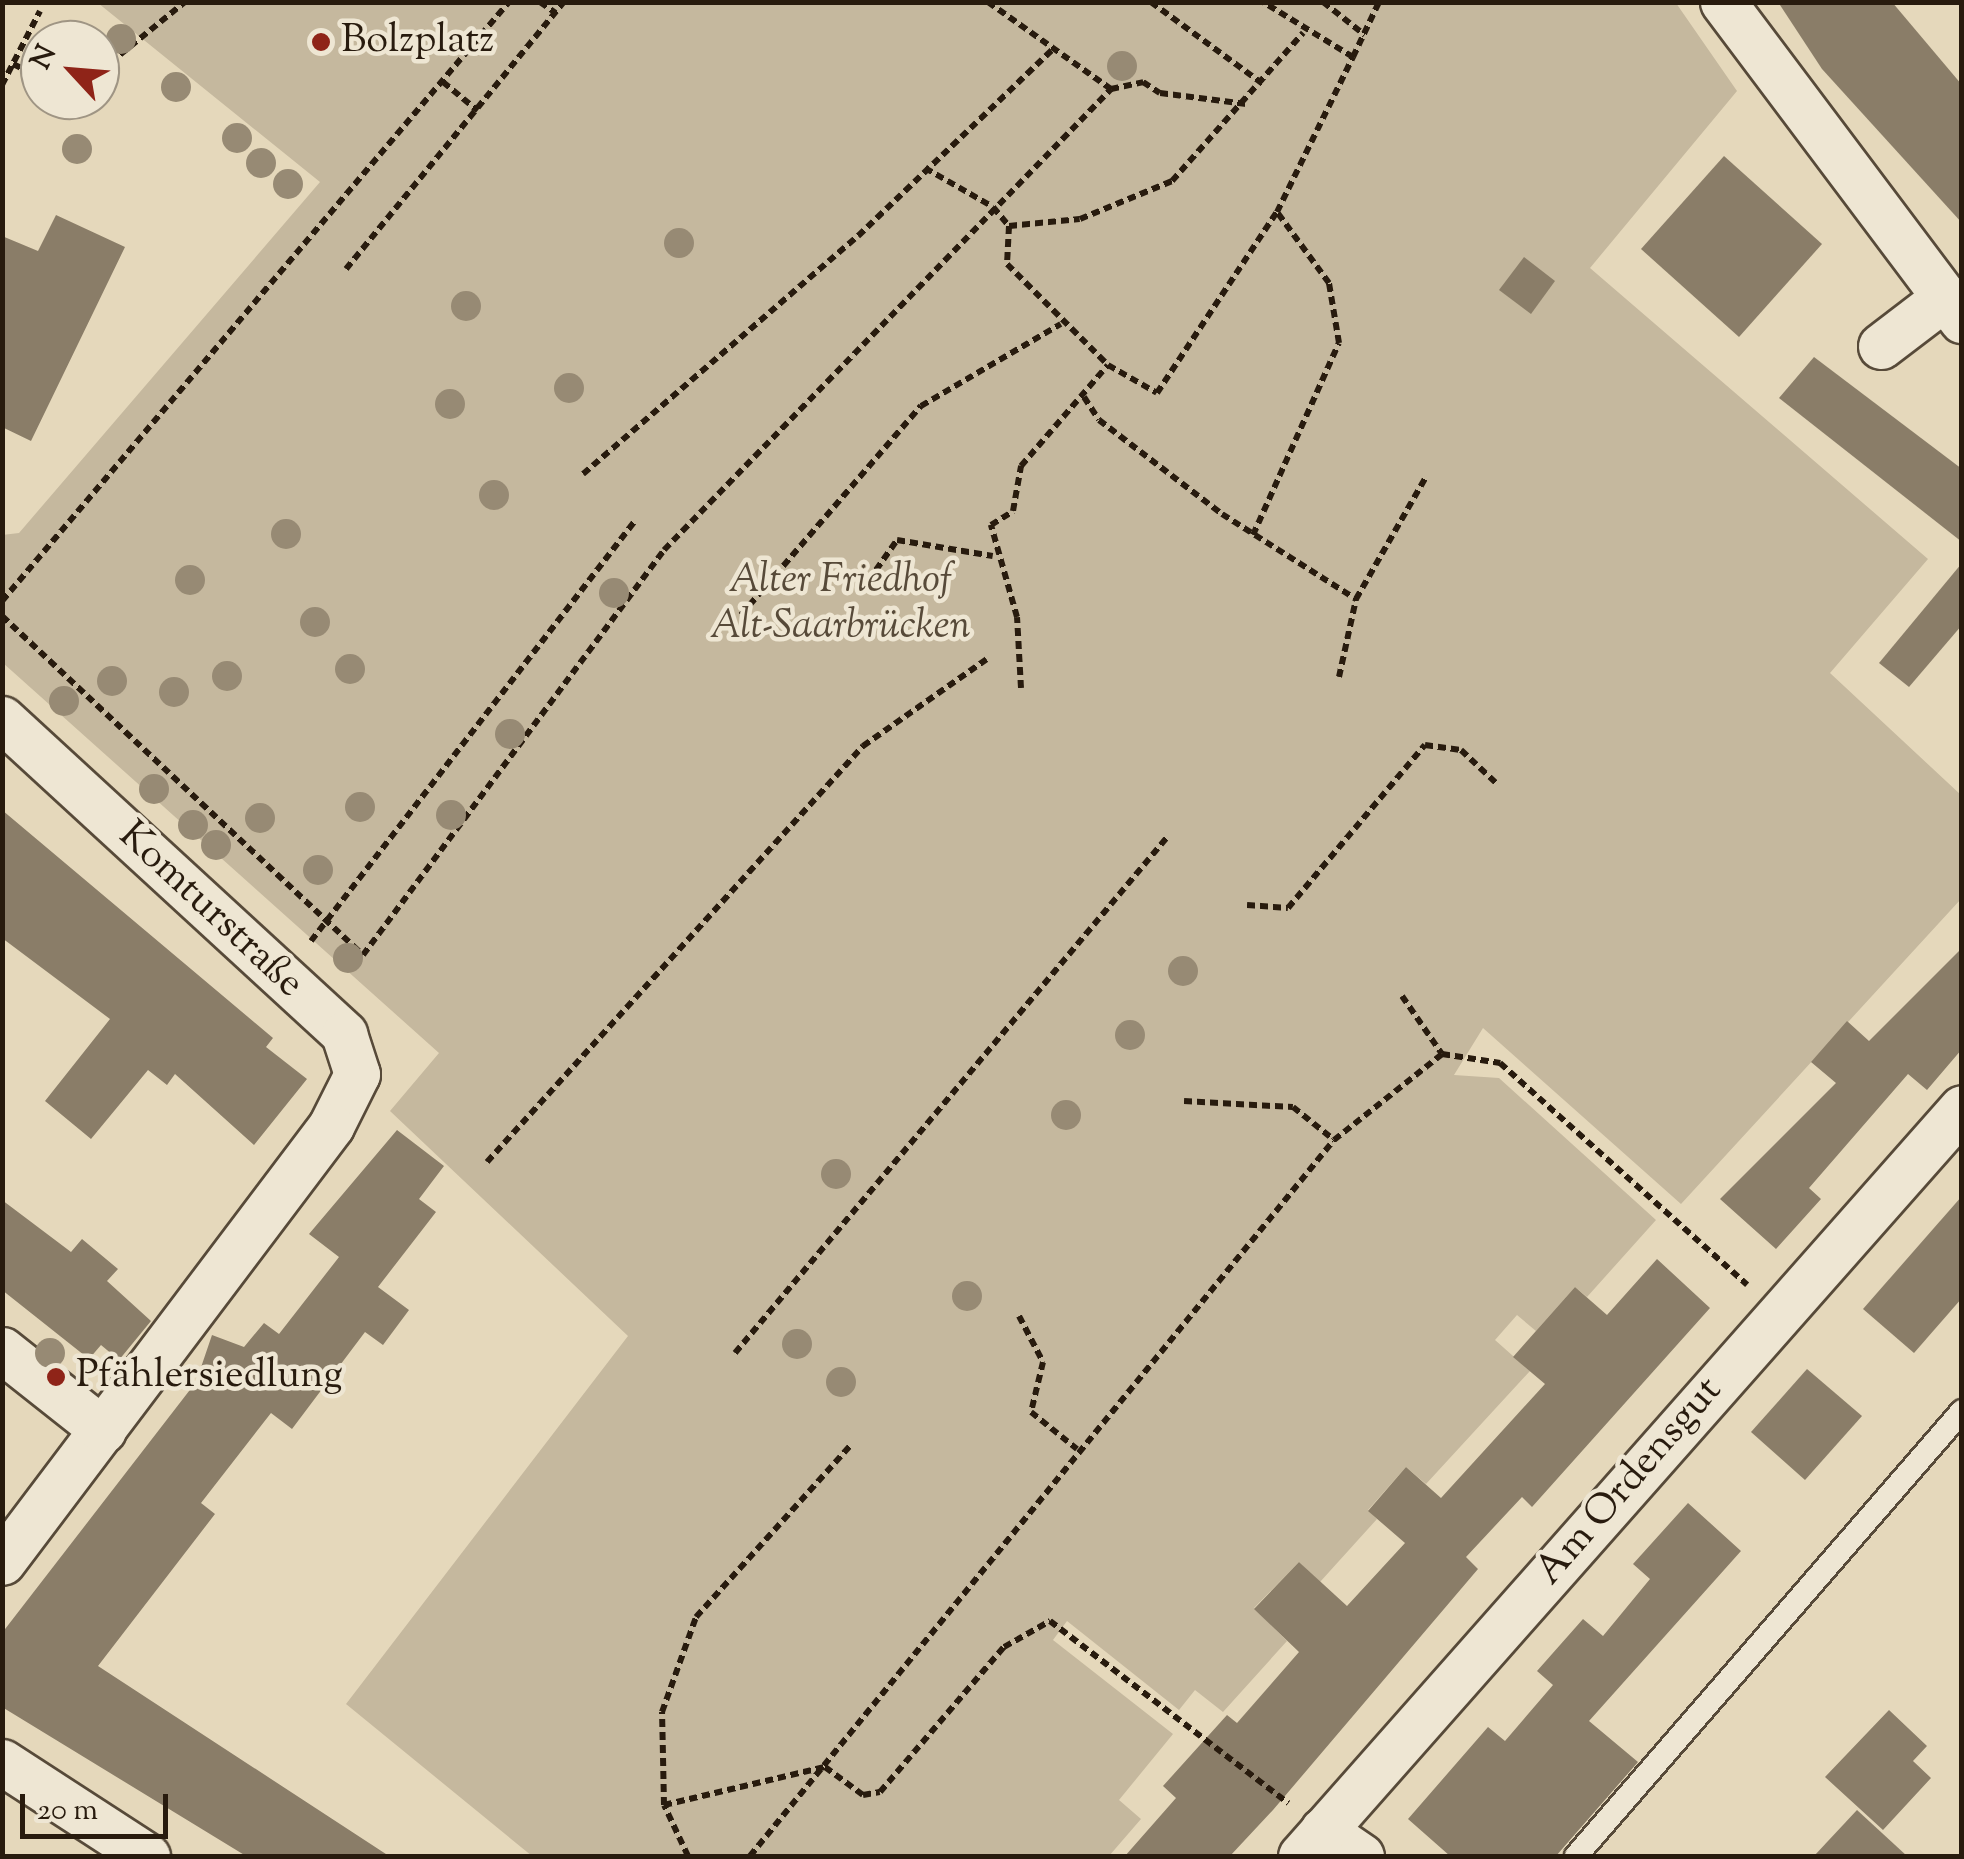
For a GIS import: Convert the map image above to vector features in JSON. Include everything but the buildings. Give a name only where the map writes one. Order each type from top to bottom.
[{"type":"street","points":[[1724,2],[1953,309],[1881,346]]},
{"type":"street","name":"Komturstraße","points":[[2,719],[344,1034],[357,1074],[331,1126],[2,1562]]},
{"type":"street","name":"Am Ordensgut","points":[[1312,1843],[1962,1108]]},
{"type":"street","points":[[2,1350],[104,1430]]},
{"type":"street","points":[[2,1762],[147,1856]]},
{"type":"street","points":[[1312,1843],[1362,1856]]},
{"type":"lane","points":[[1576,1856],[1962,1411]]},
{"type":"path","points":[[120,55],[185,2]]},
{"type":"path","points":[[2,601],[510,2]]},
{"type":"path","points":[[540,2],[556,13]]},
{"type":"path","points":[[346,269],[564,2]]},
{"type":"path","points":[[988,2],[1111,89]]},
{"type":"path","points":[[1151,2],[1262,84]]},
{"type":"path","points":[[1263,2],[1303,33],[1353,57]]},
{"type":"path","points":[[1324,2],[1364,35]]},
{"type":"path","points":[[925,168],[993,206],[1009,226],[1007,264],[1061,324],[1108,365],[1157,393],[1278,212],[1379,2]]},
{"type":"path","points":[[2,85],[40,11]]},
{"type":"path","points":[[1009,226],[1080,220],[1172,181],[1246,104],[1303,33]]},
{"type":"path","points":[[583,474],[1054,48]]},
{"type":"path","points":[[13,64],[20,67]]},
{"type":"path","points":[[443,82],[478,110]]},
{"type":"path","points":[[2,616],[363,955],[664,550],[993,206],[1111,89],[1143,82],[1160,94],[1246,104]]},
{"type":"path","points":[[1253,535],[1339,343],[1329,284],[1278,212]]},
{"type":"path","points":[[741,615],[921,406],[1061,324]]},
{"type":"path","points":[[1020,688],[1017,617],[994,556],[991,525],[1013,511],[1021,466],[1084,398],[1108,365]]},
{"type":"path","points":[[1084,398],[1098,420],[1253,535],[1356,599]]},
{"type":"path","points":[[1339,677],[1356,599],[1426,477]]},
{"type":"path","points":[[325,922],[634,522]]},
{"type":"path","points":[[876,570],[897,540],[994,556]]},
{"type":"path","points":[[487,1162],[863,746],[986,659]]},
{"type":"path","points":[[1247,905],[1288,908],[1425,746],[1460,750],[1496,782]]},
{"type":"path","points":[[734,1353],[1168,836]]},
{"type":"path","points":[[1402,996],[1442,1054],[1500,1063],[1729,1269]]},
{"type":"path","points":[[750,1856],[1077,1449],[1334,1140],[1442,1054]]},
{"type":"path","points":[[1184,1100],[1293,1107],[1334,1140]]},
{"type":"path","points":[[1019,1316],[1043,1362],[1031,1412],[1077,1449]]},
{"type":"path","points":[[688,1856],[664,1805],[662,1712],[696,1617],[850,1446]]},
{"type":"path","points":[[664,1805],[825,1767],[863,1795],[880,1792],[1004,1646],[1050,1621],[1312,1843]]},
{"type":"green space","name":"Alter Friedhof Alt-Saarbrücken","points":[[98,3],[1676,3],[1737,91],[1590,268],[1928,559],[1830,673],[1961,795],[1961,899],[1681,1204],[1483,1028],[1454,1075],[1499,1078],[1656,1220],[1587,1297],[1575,1287],[1536,1331],[1517,1315],[1495,1340],[1530,1371],[1426,1484],[1406,1467],[1368,1510],[1377,1519],[1320,1582],[1299,1562],[1254,1608],[1287,1641],[1223,1712],[1195,1690],[1179,1710],[1067,1621],[1053,1640],[1173,1734],[1119,1800],[1141,1819],[1109,1856],[532,1856],[346,1704],[628,1336],[390,1111],[439,1053],[3,663],[2,535],[19,533],[320,182]]},
{"type":"place","name":"Bolzplatz","points":[[321,42]]},
{"type":"place","name":"Pfählersiedlung","points":[[56,1377]]}]
